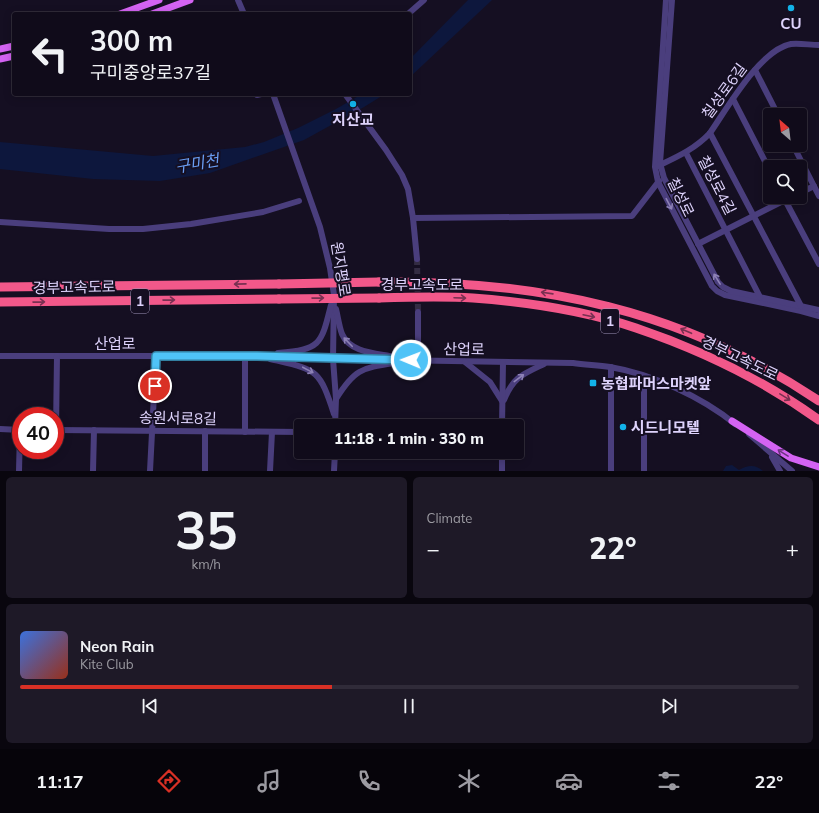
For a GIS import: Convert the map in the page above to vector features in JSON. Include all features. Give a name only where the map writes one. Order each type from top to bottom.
[{"type":"highway","name":"경부고속도로","points":[[0,287],[379,282],[439,283],[518,289],[561,295],[620,309],[675,327],[742,357],[799,388],[819,402]]},
{"type":"highway","name":"경부고속도로","points":[[0,302],[434,297],[472,298],[554,308],[635,327],[668,339],[752,377],[789,399],[819,420]]},
{"type":"main road","points":[[126,12],[159,0]]},
{"type":"main road","points":[[157,12],[190,0]]},
{"type":"main road","points":[[0,49],[12,46]]},
{"type":"main road","points":[[0,59],[12,56]]},
{"type":"main road","points":[[732,421],[791,458],[819,467]]},
{"type":"street","points":[[238,0],[243,12]]},
{"type":"street","points":[[410,12],[424,0]]},
{"type":"street","name":"칠성로","points":[[666,0],[654,167],[658,182],[712,286],[717,291],[725,295],[819,316]]},
{"type":"street","name":"칠성로","points":[[672,0],[661,164],[664,178],[718,282],[723,287],[731,291],[819,310]]},
{"type":"street","name":"칠성로6길","points":[[654,167],[686,152],[710,133],[733,99],[755,70],[769,55],[792,44],[819,45]]},
{"type":"street","points":[[755,70],[774,108]]},
{"type":"street","name":"원지평로","points":[[274,96],[320,227],[328,258],[334,295],[333,359],[336,399],[335,419]]},
{"type":"street","points":[[346,96],[380,141],[402,175],[408,189],[414,218],[417,259]]},
{"type":"street","points":[[733,99],[764,160]]},
{"type":"street","name":"칠성로4길","points":[[710,133],[754,216]]},
{"type":"street","name":"칠성로4길","points":[[686,152],[726,230]]},
{"type":"street","points":[[797,152],[819,196]]},
{"type":"street","points":[[414,218],[632,216],[658,182],[664,178]]},
{"type":"street","points":[[807,190],[814,186]]},
{"type":"street","points":[[0,222],[109,229],[143,229],[190,224],[263,212],[299,201]]},
{"type":"street","name":"칠성로4길","points":[[698,244],[776,204]]},
{"type":"street","points":[[790,204],[819,264]]},
{"type":"street","points":[[754,216],[801,306]]},
{"type":"street","points":[[726,230],[760,297]]},
{"type":"street","points":[[257,356],[300,351],[315,344],[324,334],[334,295]]},
{"type":"street","points":[[334,295],[342,335],[352,346],[361,350],[415,360]]},
{"type":"street","points":[[415,360],[418,312]]},
{"type":"street","name":"산업로","points":[[0,356],[257,356],[464,362],[573,363],[611,367],[644,376],[684,391],[732,421],[792,471]]},
{"type":"street","points":[[56,407],[57,356]]},
{"type":"street","points":[[150,471],[156,356]]},
{"type":"street","points":[[244,432],[245,356]]},
{"type":"street","points":[[257,356],[304,367],[311,371],[324,385],[334,419]]},
{"type":"street","points":[[336,399],[349,380],[364,369],[415,360]]},
{"type":"street","points":[[464,362],[490,382],[502,403]]},
{"type":"street","points":[[502,419],[503,362]]},
{"type":"street","points":[[502,403],[514,381],[523,374],[546,363]]},
{"type":"street","points":[[611,367],[611,471]]},
{"type":"street","points":[[644,376],[644,471]]},
{"type":"street","points":[[0,429],[12,430]]},
{"type":"street","name":"송원서로8길","points":[[64,430],[294,432]]},
{"type":"street","points":[[93,471],[94,430]]},
{"type":"street","points":[[205,431],[205,471]]},
{"type":"street","points":[[270,471],[272,432]]},
{"type":"street","points":[[768,450],[780,471]]},
{"type":"street","points":[[19,459],[19,471]]},
{"type":"street","points":[[334,471],[335,459]]},
{"type":"street","points":[[502,459],[502,471]]},
{"type":"water","points":[[468,0],[492,0],[412,75],[412,57]]},
{"type":"water","name":"구미천","points":[[359,96],[382,96],[304,140],[210,173],[160,181],[93,179],[0,169],[0,142],[153,156],[245,147],[264,142],[298,128]]},
{"type":"water","points":[[732,465],[739,470],[751,466],[757,467],[763,471],[723,471],[726,466]]},
{"type":"tunnel","points":[[417,259],[418,312]]},
{"type":"place","name":"CU","points":[[791,8]]},
{"type":"place","name":"지산교","points":[[353,104]]},
{"type":"place","name":"농협파머스마켓앞","points":[[593,383]]},
{"type":"place","name":"시드니모텔","points":[[623,427]]},
{"type":"route","points":[[155,386],[156,356],[257,356],[411,360]]}]
